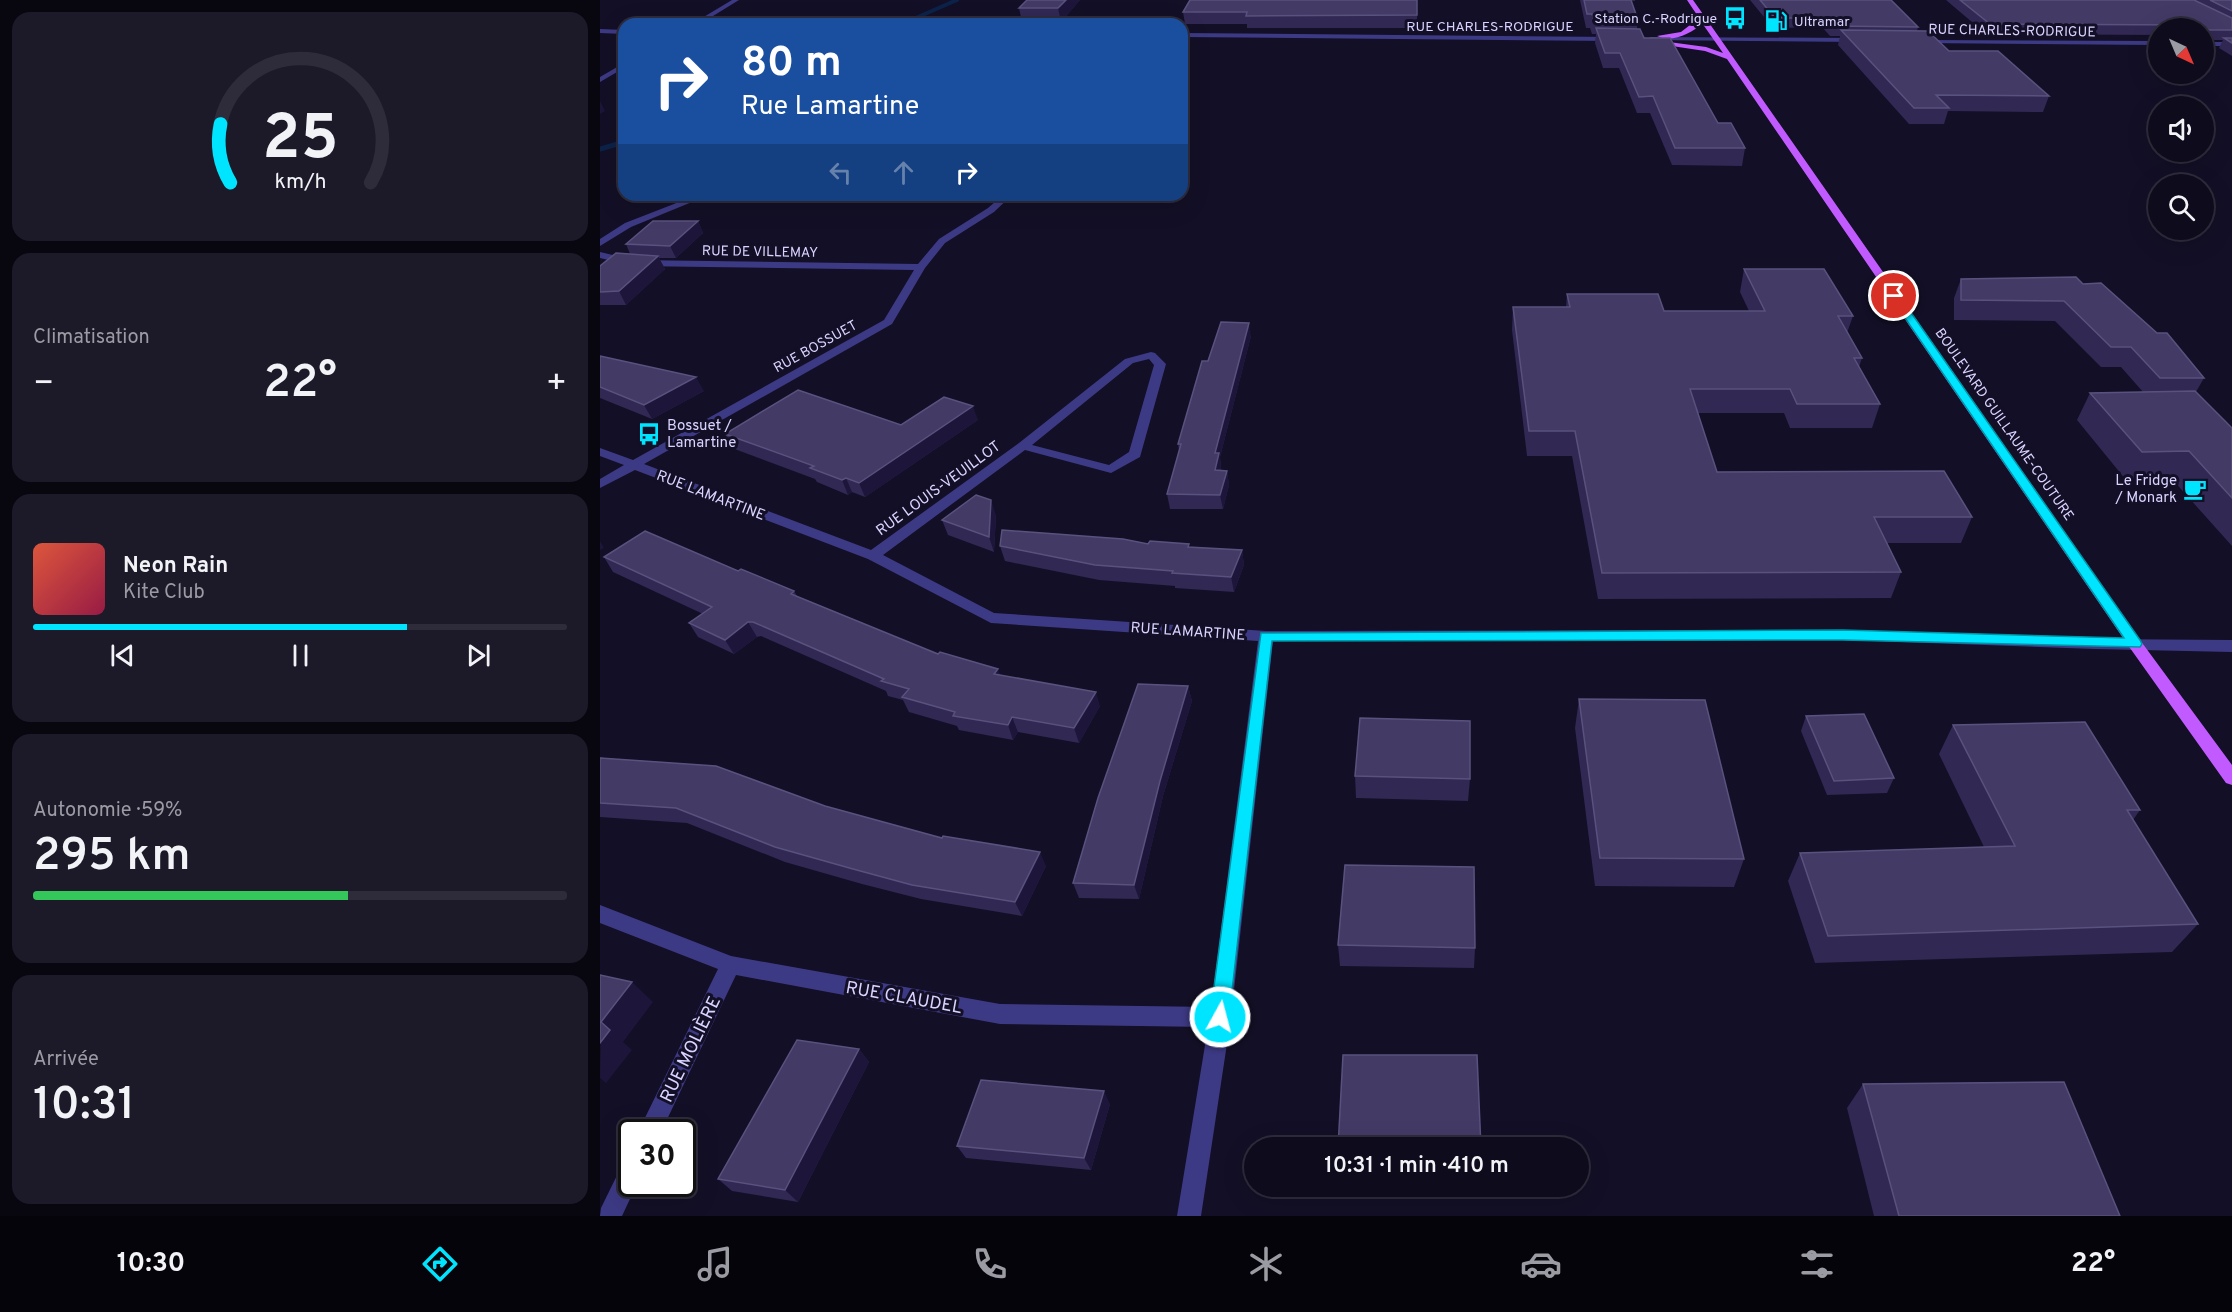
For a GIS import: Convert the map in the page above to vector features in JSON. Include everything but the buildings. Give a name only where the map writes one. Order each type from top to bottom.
[{"type":"main road","name":"BOULEVARD GUILLAUME-COUTURE","points":[[1690,0],[2135,644],[2232,778]]},
{"type":"main road","points":[[1640,39],[1683,34],[1694,30],[1703,18]]},
{"type":"main road","points":[[1640,39],[1706,49],[1730,57]]},
{"type":"street","points":[[706,18],[736,0]]},
{"type":"street","points":[[600,31],[618,32]]},
{"type":"street","name":"RUE CHARLES-RODRIGUE","points":[[1188,35],[1618,39]]},
{"type":"street","points":[[1640,39],[1864,40]]},
{"type":"street","name":"RUE CHARLES-RODRIGUE","points":[[1916,41],[2148,43]]},
{"type":"street","points":[[2214,44],[2232,44]]},
{"type":"street","points":[[600,80],[618,69]]},
{"type":"street","points":[[600,243],[628,225],[690,201]]},
{"type":"street","name":"RUE BOSSUET","points":[[600,484],[888,322],[921,267],[942,241],[1001,201]]},
{"type":"street","name":"RUE DE VILLEMAY","points":[[600,255],[634,263],[921,267]]},
{"type":"street","name":"RUE LOUIS-VEUILLOT","points":[[873,556],[1023,446],[1129,361],[1151,355],[1161,364],[1135,454],[1111,469],[1023,446]]},
{"type":"street","name":"RUE LAMARTINE","points":[[600,453],[873,556],[991,618],[1266,636],[1843,635],[2232,646]]},
{"type":"street","points":[[1189,1216],[1220,1017],[1266,636]]},
{"type":"street","name":"RUE CLAUDEL","points":[[600,914],[731,965],[1000,1014],[1220,1017]]},
{"type":"street","name":"RUE MOLIÈRE","points":[[656,1119],[731,965]]},
{"type":"street","points":[[609,1216],[618,1197]]},
{"type":"waterway","points":[[916,18],[957,0]]},
{"type":"waterway","points":[[600,149],[618,144]]},
{"type":"place","name":"Station C.-Rodrigue","points":[[1735,18]]},
{"type":"place","name":"Ultramar","points":[[1776,21]]},
{"type":"place","name":"Bossuet / Lamartine","points":[[649,434]]},
{"type":"place","name":"Le Fridge / Monark","points":[[2195,489]]},
{"type":"route","points":[[1220,1017],[1266,636],[1843,635],[2135,644],[1894,296]]}]
